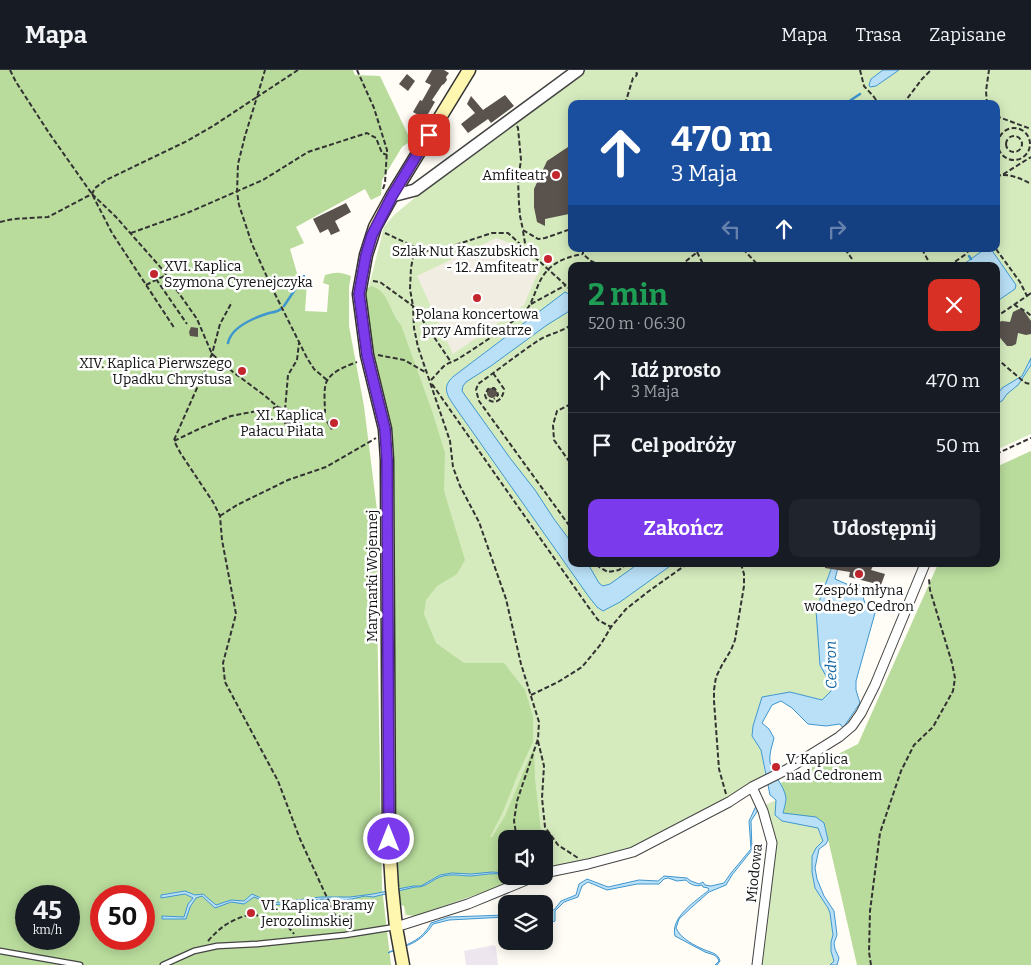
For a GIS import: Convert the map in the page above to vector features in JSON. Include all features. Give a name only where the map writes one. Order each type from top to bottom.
[{"type":"main road","name":"Marynarki Wojennej","points":[[403,965],[396,927],[389,839],[387,460],[385,429],[363,358],[359,294],[366,255],[387,194],[469,70]]},
{"type":"street","points":[[387,194],[415,190],[510,118],[578,70]]},
{"type":"street","points":[[553,871],[634,852],[729,802],[839,737],[852,726],[861,713],[875,686],[927,568]]},
{"type":"street","name":"Miodowa","points":[[752,788],[763,810],[772,843],[757,965]]},
{"type":"street","points":[[396,927],[468,904],[514,885]]},
{"type":"lane","points":[[164,965],[194,951],[217,946],[298,940],[396,927]]},
{"type":"lane","points":[[0,951],[80,965]]},
{"type":"path","points":[[10,70],[49,133],[92,194],[112,233],[175,329]]},
{"type":"path","points":[[264,70],[238,164],[237,192],[239,205],[252,244],[299,343],[314,369],[327,380]]},
{"type":"path","points":[[0,222],[52,216],[92,194],[95,188],[106,180],[214,126],[298,70]]},
{"type":"path","points":[[357,70],[374,108],[387,150],[385,184],[387,194]]},
{"type":"path","points":[[626,100],[633,78],[637,74],[634,70]]},
{"type":"path","points":[[860,70],[864,86],[876,100]]},
{"type":"path","points":[[906,100],[922,78],[931,70]]},
{"type":"path","points":[[987,100],[989,70]]},
{"type":"path","points":[[1000,117],[1031,129]]},
{"type":"path","points":[[510,118],[518,128],[521,160],[518,180],[518,204],[526,249]]},
{"type":"path","points":[[1022,125],[1020,129],[1013,132],[1009,137],[1006,144],[1008,150],[1013,152],[1020,150],[1022,145],[1030,141]]},
{"type":"path","points":[[1000,136],[1007,129],[1020,138],[1022,145]]},
{"type":"path","points":[[1000,152],[1016,160],[1027,153],[1030,141],[1028,135],[1020,129]]},
{"type":"path","points":[[130,233],[187,213],[237,192],[263,180],[308,152],[367,133],[376,138],[382,153],[387,155]]},
{"type":"path","points":[[1000,145],[1006,144]]},
{"type":"path","points":[[1013,152],[1016,160]]},
{"type":"path","points":[[1022,157],[1025,161]]},
{"type":"path","points":[[1002,175],[1031,157]]},
{"type":"path","points":[[1002,175],[1013,176],[1031,184]]},
{"type":"path","points":[[92,194],[116,217],[166,275],[197,319],[212,354],[278,407],[318,420],[325,412],[325,387],[327,380],[340,369],[363,358],[383,355],[404,360],[427,373]]},
{"type":"path","points":[[523,230],[538,239],[568,230]]},
{"type":"path","points":[[381,231],[415,247],[429,251],[452,246],[492,233],[508,233],[566,285],[530,304]]},
{"type":"path","points":[[415,247],[410,289],[416,337],[450,441],[453,466],[460,486],[479,522],[506,599],[530,695],[539,722],[538,739],[516,802],[514,821],[516,830]]},
{"type":"path","points":[[685,262],[697,252],[702,262]]},
{"type":"path","points":[[746,252],[755,262]]},
{"type":"path","points":[[847,252],[852,259]]},
{"type":"path","points":[[955,262],[968,252]]},
{"type":"path","points":[[998,252],[1022,285],[1026,296]]},
{"type":"path","points":[[430,381],[445,366],[495,334],[525,310],[530,304],[540,280],[548,269],[563,260],[583,254],[593,262]]},
{"type":"path","points":[[146,285],[166,275]]},
{"type":"path","points":[[362,278],[380,282],[413,306],[451,362]]},
{"type":"path","points":[[156,280],[187,324]]},
{"type":"path","points":[[1000,315],[1031,293]]},
{"type":"path","points":[[174,441],[212,354],[220,324],[232,302]]},
{"type":"path","points":[[1014,304],[1031,316]]},
{"type":"path","points":[[567,522],[479,401],[476,390],[478,384],[538,340],[568,327]]},
{"type":"path","points":[[285,410],[288,374],[297,360],[299,343]]},
{"type":"path","points":[[1000,362],[1022,381],[1031,384]]},
{"type":"path","points":[[493,373],[504,389],[502,397],[496,402],[486,398],[486,391],[494,388],[498,395],[494,399]]},
{"type":"path","points":[[430,381],[598,620],[611,627]]},
{"type":"path","points":[[568,406],[557,411],[553,425],[554,440],[568,460]]},
{"type":"path","points":[[174,441],[203,426],[231,416],[278,407]]},
{"type":"path","points":[[220,516],[237,505],[288,480],[326,467],[372,439],[385,435]]},
{"type":"path","points":[[1000,452],[1031,438]]},
{"type":"path","points":[[174,441],[220,516],[222,540],[236,614],[223,663],[225,682],[278,781],[300,839],[345,935]]},
{"type":"path","points":[[599,567],[608,572],[619,570],[623,567]]},
{"type":"path","points":[[530,695],[558,682],[582,667],[626,609],[649,590],[684,567]]},
{"type":"path","points":[[729,802],[719,769],[714,701],[716,677],[735,640],[744,586],[742,567]]},
{"type":"path","points":[[871,965],[869,952],[870,911],[880,833],[901,772],[914,745],[932,727],[953,691],[955,678],[930,590],[927,568]]},
{"type":"path","points":[[538,739],[544,766],[542,798],[545,827],[558,845],[588,864]]},
{"type":"path","points":[[202,949],[224,925],[249,915]]},
{"type":"path","points":[[253,915],[280,921],[293,932],[298,940]]},
{"type":"shaded area","name":"Polana koncertowa przy Amfiteatrze","points":[[496,238],[516,245],[541,269],[524,305],[453,354],[417,276]]},
{"type":"shaded area","points":[[494,945],[496,947],[498,965],[466,965],[464,951]]},
{"type":"green space","points":[[0,70],[353,70],[355,75],[380,76],[411,141],[402,147],[382,180],[381,195],[371,200],[365,189],[296,227],[304,243],[290,249],[299,280],[307,283],[305,311],[327,312],[329,285],[323,283],[325,275],[338,273],[351,276],[349,287],[349,326],[364,406],[378,518],[377,608],[382,888],[391,965],[0,965]]},
{"type":"green space","points":[[585,70],[1031,70],[1031,434],[1000,448],[1000,262],[568,262],[568,567],[832,567],[827,579],[819,640],[820,665],[833,689],[822,700],[790,692],[762,697],[753,726],[752,736],[761,750],[765,775],[631,849],[590,861],[553,867],[553,830],[498,830],[498,883],[405,916],[401,872],[394,432],[368,290],[384,227],[394,215],[459,161]]},
{"type":"green space","points":[[372,286],[382,293],[401,325],[432,411],[445,453],[444,491],[465,560],[457,574],[437,586],[426,600],[424,614],[436,643],[464,663],[504,663],[525,690],[533,717],[533,742],[490,837],[492,837],[505,816],[534,747],[535,779],[541,830],[498,830],[498,885],[504,885],[415,916],[407,915],[404,906],[399,904],[395,846],[392,438],[373,353],[366,307],[366,290]]},
{"type":"green space","points":[[1031,451],[1031,965],[857,965],[825,826],[783,814],[786,798],[781,783],[858,744],[937,567],[1000,567],[1000,465]]},
{"type":"green space","points":[[776,800],[775,815],[782,821],[818,828],[823,841],[816,848],[812,872],[815,888],[830,913],[833,935],[831,951],[834,961],[830,965],[760,965],[776,838],[765,805]]},
{"type":"water","points":[[883,70],[899,70],[876,86],[870,87],[871,79]]},
{"type":"water","points":[[981,252],[993,252],[1016,285],[1015,289],[1000,299],[1000,262],[967,262]]},
{"type":"water","points":[[565,292],[568,294],[568,312],[466,382],[462,391],[568,538],[568,567],[590,567],[599,583],[603,586],[610,584],[634,567],[669,567],[620,602],[603,611],[597,607],[589,597],[450,399],[446,387],[454,376]]},
{"type":"water","points":[[1031,358],[1031,365],[1018,385],[1000,402],[1000,391],[1002,388],[1022,376]]},
{"type":"water","name":"Cedron","points":[[832,567],[838,567],[835,579],[849,585],[851,582],[859,584],[867,610],[875,613],[856,681],[856,690],[860,703],[843,728],[840,724],[826,726],[808,724],[792,708],[781,701],[772,705],[762,723],[769,729],[774,738],[770,762],[785,793],[786,800],[783,813],[816,817],[824,823],[828,840],[819,849],[815,868],[824,896],[834,911],[837,935],[834,943],[839,958],[837,965],[830,965],[834,961],[831,951],[833,935],[830,913],[815,888],[812,872],[812,856],[816,848],[823,841],[818,828],[782,821],[775,815],[776,800],[770,795],[761,750],[752,736],[753,726],[762,697],[790,692],[822,700],[833,689],[820,665],[816,610]]},
{"type":"water","points":[[763,802],[751,821],[752,850],[726,885],[709,892],[679,919],[676,928],[688,941],[716,955],[720,961],[717,965],[715,965],[719,961],[717,957],[675,936],[674,929],[680,916],[691,904],[709,890],[702,885],[694,885],[686,880],[677,881],[668,878],[659,884],[637,884],[607,890],[588,882],[582,886],[578,897],[564,902],[555,911],[555,921],[553,922],[553,910],[561,901],[576,895],[579,884],[587,879],[608,887],[639,880],[658,881],[664,876],[687,878],[699,884],[703,882],[705,885],[711,886],[724,883],[751,849],[749,821],[756,806]]},
{"type":"water","points":[[498,872],[498,874],[471,876],[448,875],[422,886],[373,897],[365,896],[336,901],[323,899],[273,905],[254,897],[244,904],[231,902],[215,908],[202,896],[196,898],[190,907],[186,919],[162,919],[162,916],[184,917],[188,904],[193,898],[185,894],[161,898],[161,895],[185,891],[195,895],[203,894],[216,905],[231,900],[244,901],[252,894],[272,903],[321,897],[350,897],[373,894],[413,886],[421,886],[440,875],[452,873]]},
{"type":"water","points":[[498,915],[498,917],[449,920],[433,924],[419,939],[388,953],[418,938],[431,923],[449,917]]},
{"type":"building","points":[[432,70],[444,70],[449,73],[446,77],[447,80],[432,100],[435,102],[425,119],[413,112],[431,85],[425,82]]},
{"type":"building","points":[[407,74],[415,81],[408,91],[399,84]]},
{"type":"building","points":[[505,95],[514,106],[491,123],[488,119],[468,133],[461,124],[475,113],[467,104],[471,96],[483,110]]},
{"type":"building","name":"Amfiteatr","points":[[568,147],[568,214],[545,219],[545,226],[537,222],[534,207],[534,189],[547,161]]},
{"type":"building","points":[[346,203],[351,212],[335,221],[340,231],[331,235],[328,229],[320,233],[313,219]]},
{"type":"building","points":[[1019,309],[1024,311],[1031,321],[1031,334],[1018,333],[1016,344],[1007,346],[1000,338],[1000,322],[1010,322],[1013,312]]},
{"type":"building","points":[[191,327],[198,328],[198,337],[190,336]]},
{"type":"building","points":[[490,388],[494,388],[497,393],[496,397],[490,398],[487,395],[487,391]]},
{"type":"building","points":[[289,412],[303,419],[298,429],[284,424]]},
{"type":"building","points":[[334,418],[339,426],[331,430],[326,422]]},
{"type":"building","points":[[872,567],[871,570],[885,574],[881,585],[849,577],[850,572],[825,568]]},
{"type":"waterway","points":[[851,100],[860,94]]},
{"type":"waterway","points":[[284,306],[304,276]]},
{"type":"waterway","points":[[228,343],[233,333],[243,325],[281,309]]},
{"type":"place","name":"Amfiteatr","points":[[556,175]]},
{"type":"place","name":"Szlak Nut Kaszubskich - 12. Amfiteatr","points":[[548,259]]},
{"type":"place","name":"XVI. Kaplica Szymona Cyrenejczyka","points":[[154,274]]},
{"type":"place","name":"Polana koncertowa przy Amfiteatrze","points":[[477,298]]},
{"type":"place","name":"XIV. Kaplica Pierwszego Upadku Chrystusa","points":[[242,371]]},
{"type":"place","name":"XI. Kaplica Pałacu Piłata","points":[[334,423]]},
{"type":"place","name":"Zespół młyna wodnego Cedron","points":[[859,574]]},
{"type":"place","name":"V. Kaplica nad Cedronem","points":[[776,767]]},
{"type":"place","name":"VI. Kaplica Bramy Jerozolimskiej","points":[[251,913]]},
{"type":"route","points":[[389,839],[387,460],[385,429],[367,355],[359,294],[366,255],[375,227],[429,135]]}]
